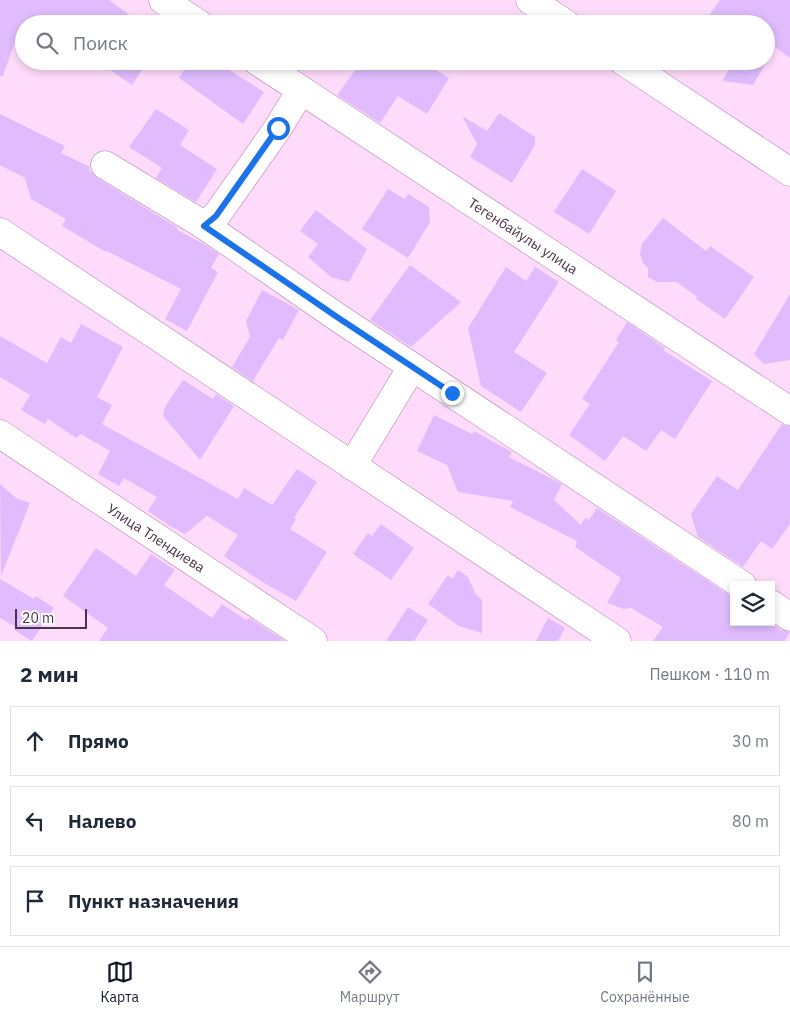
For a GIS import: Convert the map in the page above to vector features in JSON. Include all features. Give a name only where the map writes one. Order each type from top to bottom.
[{"type":"street","points":[[163,0],[186,15]]},
{"type":"street","points":[[530,0],[552,15]]},
{"type":"street","name":"Тегенбайулы улица","points":[[271,70],[790,411]]},
{"type":"street","points":[[637,70],[790,172]]},
{"type":"street","points":[[204,226],[216,216],[278,128],[301,90]]},
{"type":"street","points":[[105,164],[204,226],[412,367],[736,581]]},
{"type":"street","points":[[0,232],[617,641]]},
{"type":"street","points":[[352,466],[412,367]]},
{"type":"street","name":"Улица Тлендиева","points":[[0,434],[313,641]]},
{"type":"street","points":[[775,607],[790,617]]},
{"type":"building","points":[[0,0],[109,0],[130,15],[15,15],[15,41],[3,76],[0,76]]},
{"type":"building","points":[[720,0],[790,0],[790,58],[775,47],[775,15],[709,15]]},
{"type":"building","points":[[110,70],[142,70],[132,85]]},
{"type":"building","points":[[184,70],[229,70],[264,92],[243,124],[179,78]]},
{"type":"building","points":[[355,70],[436,70],[449,78],[427,114],[398,96],[380,123],[337,95]]},
{"type":"building","points":[[729,70],[762,70],[753,85],[722,81]]},
{"type":"building","points":[[156,109],[189,130],[180,145],[217,169],[196,202],[156,178],[162,168],[129,147]]},
{"type":"building","points":[[499,113],[535,137],[535,145],[512,183],[470,157],[477,144],[462,116],[487,131]]},
{"type":"building","points":[[0,114],[65,146],[61,153],[90,167],[89,170],[97,178],[178,228],[177,230],[219,254],[211,268],[218,272],[187,331],[165,319],[181,289],[106,252],[62,226],[66,219],[31,199],[25,178],[0,165]]},
{"type":"building","points":[[582,169],[616,191],[589,234],[554,212]]},
{"type":"building","points":[[388,189],[405,199],[408,194],[429,207],[430,222],[408,258],[362,229]]},
{"type":"building","points":[[316,210],[367,249],[349,282],[331,277],[308,257],[318,244],[300,231]]},
{"type":"building","points":[[663,218],[706,251],[710,246],[754,277],[725,319],[696,299],[697,297],[677,282],[657,282],[648,277],[648,268],[643,263],[640,254],[642,244]]},
{"type":"building","points":[[410,265],[461,302],[411,347],[370,320]]},
{"type":"building","points":[[506,267],[526,281],[535,267],[559,282],[514,352],[547,373],[521,412],[481,386],[468,328]]},
{"type":"building","points":[[262,290],[299,310],[283,340],[279,338],[253,381],[232,367],[250,337],[246,321]]},
{"type":"building","points":[[790,294],[790,360],[764,364],[754,354]]},
{"type":"building","points":[[627,322],[665,348],[663,350],[712,381],[675,439],[661,430],[646,451],[623,436],[605,461],[569,435],[590,404],[582,399],[619,342],[616,340]]},
{"type":"building","points":[[81,324],[123,347],[97,397],[112,405],[102,424],[238,499],[244,488],[272,505],[297,469],[317,482],[294,518],[296,519],[290,529],[327,552],[296,601],[259,580],[224,556],[238,535],[207,516],[185,534],[170,526],[148,511],[157,497],[124,478],[119,486],[98,474],[110,451],[81,434],[76,438],[48,419],[45,424],[21,410],[30,395],[0,377],[0,336],[47,363],[61,337],[71,343]]},
{"type":"building","points":[[183,380],[213,399],[216,394],[234,406],[200,460],[163,416],[165,407]]},
{"type":"building","points":[[434,415],[472,434],[474,431],[512,452],[509,457],[562,484],[554,500],[581,525],[585,518],[589,520],[597,508],[730,595],[730,626],[775,626],[781,630],[790,632],[785,641],[653,641],[663,627],[631,608],[624,609],[607,603],[621,578],[575,547],[577,541],[510,507],[513,501],[458,492],[447,465],[417,451]]},
{"type":"building","points":[[782,424],[790,426],[790,524],[772,549],[761,541],[743,567],[698,537],[691,514],[717,476],[738,490]]},
{"type":"building","points":[[0,484],[16,498],[30,503],[1,576]]},
{"type":"building","points":[[381,524],[414,548],[391,580],[353,554],[368,533],[372,536]]},
{"type":"building","points":[[96,548],[136,576],[151,554],[175,570],[164,585],[212,618],[222,604],[246,620],[250,618],[285,641],[99,641],[108,628],[63,596]]},
{"type":"building","points":[[458,570],[468,577],[475,593],[482,600],[482,633],[459,626],[428,604],[448,575],[452,579]]},
{"type":"building","points":[[0,579],[34,599],[36,596],[54,608],[32,641],[14,630],[16,627],[0,618]]},
{"type":"building","points":[[408,607],[428,620],[414,641],[386,641]]},
{"type":"building","points":[[548,618],[565,628],[558,641],[536,641]]},
{"type":"route","points":[[278,128],[216,216],[204,226],[452,393]]}]
